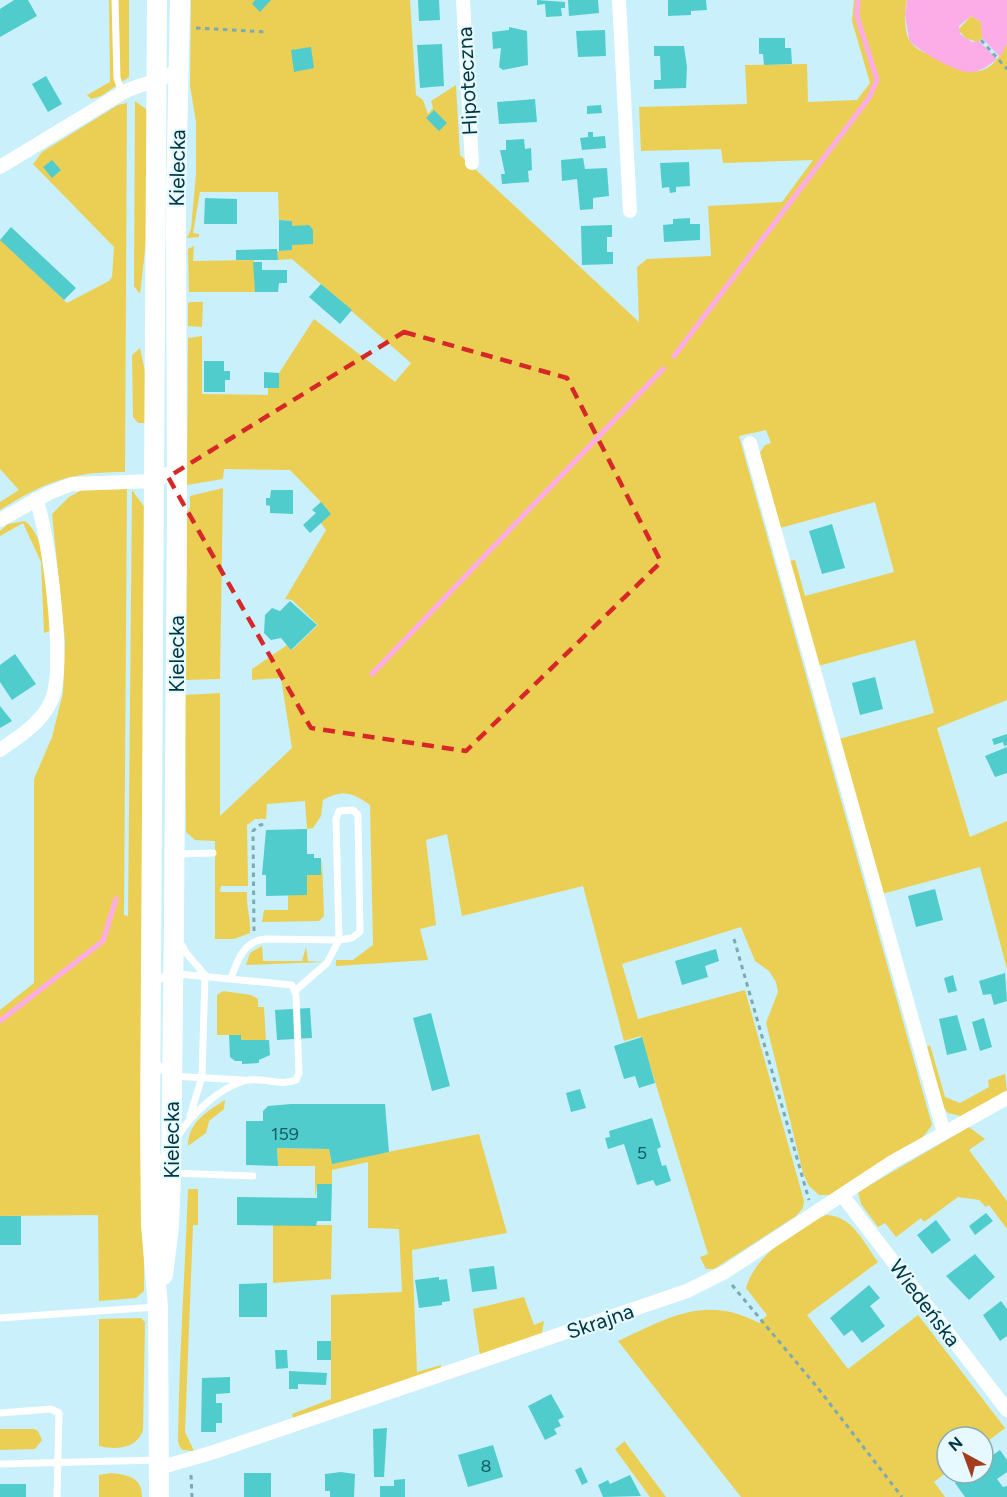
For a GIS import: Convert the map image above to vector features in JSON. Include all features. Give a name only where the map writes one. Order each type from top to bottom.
[{"type":"main road","name":"Kielecka","points":[[157,0],[150,1128],[151,1225],[158,1307],[159,1497]]},
{"type":"main road","name":"Kielecka","points":[[158,1307],[169,1227],[171,1164],[177,512],[176,195],[180,0]]},
{"type":"street","name":"Hipoteczna","points":[[463,0],[472,163]]},
{"type":"street","points":[[619,0],[630,211]]},
{"type":"street","points":[[0,167],[122,93],[144,84],[157,82],[179,68]]},
{"type":"street","points":[[157,82],[169,88],[178,102]]},
{"type":"street","points":[[750,443],[944,1133]]},
{"type":"street","points":[[0,520],[72,484],[155,481],[177,469]]},
{"type":"street","points":[[155,481],[169,496],[177,512]]},
{"type":"street","points":[[0,750],[37,721],[52,700],[56,687],[58,642],[44,526],[36,500]]},
{"type":"street","name":"Skrajna","points":[[158,1464],[190,1459],[687,1291],[722,1274],[892,1162],[1007,1098]]},
{"type":"street","name":"Wiedeńska","points":[[842,1195],[1007,1410]]},
{"type":"lane","points":[[115,0],[117,78],[122,93]]},
{"type":"lane","points":[[231,978],[236,962],[246,948],[258,940],[339,940],[352,938],[362,928],[358,815],[353,810],[339,811],[336,819],[339,940],[327,963],[296,990]]},
{"type":"lane","points":[[175,854],[213,852]]},
{"type":"lane","points":[[171,1164],[184,1126],[194,1107],[202,1077],[205,975],[182,946],[174,920]]},
{"type":"lane","points":[[151,997],[159,979],[173,972],[292,985],[296,990],[298,1077],[288,1082],[171,1076],[156,1062],[151,1041]]},
{"type":"lane","points":[[184,1126],[204,1105],[245,1080]]},
{"type":"lane","points":[[150,1128],[156,1154],[171,1164],[253,1176]]},
{"type":"lane","points":[[0,1318],[158,1307]]},
{"type":"lane","points":[[0,1413],[55,1410],[60,1417],[57,1497]]},
{"type":"lane","points":[[0,1464],[58,1462],[158,1464]]},
{"type":"path","points":[[180,28],[266,32]]},
{"type":"path","points":[[981,40],[1007,69]]},
{"type":"path","points":[[258,940],[255,933],[253,831],[256,827],[266,824]]},
{"type":"path","points":[[734,939],[806,1192],[816,1212]]},
{"type":"path","points":[[722,1274],[818,1387],[902,1497]]},
{"type":"path","points":[[190,1459],[192,1497]]},
{"type":"highlighted area","points":[[404,332],[567,378],[661,562],[466,751],[311,728],[168,477]]},
{"type":"shaded area","points":[[109,0],[129,0],[129,77],[101,96],[91,99],[87,95],[110,82]]},
{"type":"shaded area","points":[[191,0],[410,0],[416,95],[423,100],[428,114],[433,108],[431,101],[456,85],[460,155],[639,322],[637,267],[647,259],[711,256],[708,206],[782,202],[813,160],[723,163],[721,149],[641,151],[639,107],[747,104],[745,65],[807,64],[808,102],[857,100],[870,83],[852,21],[854,0],[907,0],[906,27],[908,37],[913,44],[922,52],[969,71],[985,69],[992,64],[1007,44],[1007,700],[937,728],[970,837],[1007,821],[1007,969],[980,867],[882,894],[839,739],[934,713],[915,640],[818,666],[789,561],[795,560],[805,596],[894,572],[875,502],[780,528],[759,454],[765,445],[771,443],[766,430],[739,436],[932,1125],[923,1137],[830,1195],[819,1195],[809,1186],[803,1173],[766,1023],[778,992],[776,982],[769,971],[755,961],[741,927],[622,964],[638,1019],[745,990],[804,1201],[803,1208],[796,1216],[714,1269],[706,1269],[700,1257],[708,1254],[641,1036],[624,1041],[583,886],[462,916],[447,834],[426,840],[436,925],[420,929],[428,960],[336,966],[336,960],[353,960],[373,945],[370,805],[353,795],[336,794],[323,800],[321,816],[313,828],[307,829],[305,801],[267,804],[266,819],[255,819],[247,825],[248,886],[221,886],[220,892],[247,892],[250,933],[234,939],[215,939],[215,841],[195,840],[186,832],[185,695],[220,693],[220,816],[292,748],[281,678],[252,680],[252,669],[287,645],[292,650],[318,625],[292,600],[285,599],[326,530],[321,523],[321,502],[290,470],[224,469],[223,479],[187,485],[188,338],[202,336],[202,394],[268,395],[268,388],[279,387],[279,373],[314,319],[395,382],[411,363],[292,259],[278,260],[277,251],[292,250],[292,221],[279,220],[278,192],[200,192],[193,233],[199,234],[199,237],[187,238],[191,229],[196,174],[196,122],[190,86]]},
{"type":"shaded area","points":[[907,0],[1007,0],[1007,44],[1000,57],[982,38],[981,22],[971,16],[959,26],[960,34],[972,42],[979,41],[997,59],[982,69],[972,72],[948,66],[909,40],[905,15]]},
{"type":"shaded area","points":[[971,16],[981,22],[983,37],[978,42],[967,39],[958,30]]},
{"type":"shaded area","points":[[135,101],[147,110],[148,118],[148,224],[140,294],[134,286]]},
{"type":"shaded area","points":[[127,103],[125,472],[89,474],[60,480],[0,510],[0,502],[19,490],[0,469],[0,239],[67,303],[109,281],[112,277],[114,247],[33,164],[42,152],[118,105]]},
{"type":"shaded area","points":[[194,246],[193,261],[254,260],[255,292],[189,292],[188,249]]},
{"type":"shaded area","points":[[203,302],[202,327],[188,326],[188,303]]},
{"type":"shaded area","points":[[140,348],[145,372],[147,423],[138,423],[133,417],[132,355]]},
{"type":"shaded area","points":[[223,488],[220,679],[186,680],[187,512],[190,508],[190,496]]},
{"type":"shaded area","points":[[127,489],[124,915],[128,916],[132,490],[145,508],[144,1291],[136,1298],[99,1301],[98,1215],[0,1216],[0,1010],[34,983],[34,779],[52,737],[63,693],[65,641],[52,514],[69,497],[82,490]]},
{"type":"shaded area","points":[[25,521],[39,542],[46,572],[50,631],[44,633],[41,562],[23,523],[0,536],[0,531],[8,524]]},
{"type":"shaded area","points":[[322,858],[324,916],[319,921],[262,922],[264,910],[288,910],[288,895],[307,895],[307,875],[321,875]]},
{"type":"shaded area","points":[[262,946],[263,961],[302,961],[306,947],[308,961],[323,962],[246,965],[250,953]]},
{"type":"shaded area","points":[[223,991],[251,995],[258,999],[258,1007],[264,1007],[266,1041],[241,1040],[240,1035],[217,1035],[217,995]]},
{"type":"shaded area","points":[[930,1045],[945,1097],[960,1103],[989,1087],[988,1080],[1005,1074],[1007,1092],[961,1116],[948,1113],[943,1107],[926,1048]]},
{"type":"shaded area","points":[[225,1100],[224,1109],[209,1121],[206,1133],[188,1146],[191,1131],[199,1119]]},
{"type":"shaded area","points":[[969,1127],[985,1139],[969,1150],[1007,1201],[1007,1229],[989,1205],[986,1207],[979,1200],[958,1197],[924,1222],[921,1218],[896,1237],[885,1223],[878,1227],[861,1204],[858,1192]]},
{"type":"shaded area","points":[[479,1134],[507,1233],[412,1250],[417,1372],[441,1365],[441,1368],[293,1418],[292,1414],[331,1399],[331,1295],[402,1292],[399,1229],[368,1228],[368,1162],[332,1170],[332,1184],[317,1185],[315,1198],[315,1166],[278,1166],[277,1148],[329,1149],[332,1163]]},
{"type":"shaded area","points":[[188,1189],[198,1189],[198,1225],[193,1225],[185,1432],[194,1451],[183,1450],[178,1441]]},
{"type":"shaded area","points":[[826,1215],[843,1220],[856,1231],[878,1262],[807,1315],[848,1369],[918,1315],[1005,1428],[995,1436],[995,1425],[935,1425],[934,1482],[945,1497],[741,1497],[618,1341],[653,1324],[687,1312],[722,1310],[759,1323],[767,1315],[746,1288],[751,1276],[767,1254],[778,1244],[814,1220]]},
{"type":"shaded area","points":[[273,1225],[332,1225],[331,1279],[273,1283]]},
{"type":"shaded area","points":[[524,1297],[534,1325],[544,1321],[542,1333],[480,1356],[473,1309]]},
{"type":"shaded area","points":[[141,1318],[145,1322],[143,1430],[136,1441],[125,1447],[99,1446],[99,1319]]},
{"type":"shaded area","points":[[0,1429],[34,1429],[38,1431],[42,1440],[35,1449],[0,1450]]},
{"type":"shaded area","points":[[625,1441],[666,1497],[650,1497],[615,1449]]},
{"type":"shaded area","points":[[111,1473],[128,1476],[137,1481],[142,1497],[99,1497],[99,1475]]},
{"type":"building","points":[[14,0],[28,0],[37,16],[0,37],[0,9]]},
{"type":"building","points":[[255,0],[271,0],[260,12],[252,4]]},
{"type":"building","points":[[418,0],[439,0],[440,20],[419,21]]},
{"type":"building","points":[[537,0],[565,2],[565,8],[561,8],[562,16],[546,17],[545,4],[537,5]]},
{"type":"building","points":[[568,0],[598,0],[599,13],[569,16]]},
{"type":"building","points":[[668,0],[706,0],[707,10],[691,11],[691,15],[668,16]]},
{"type":"building","points":[[509,27],[527,31],[528,65],[503,70],[499,67],[501,48],[493,49],[492,32],[509,30]]},
{"type":"building","points":[[605,30],[606,56],[578,57],[576,31]]},
{"type":"building","points":[[759,38],[785,38],[785,48],[791,48],[792,64],[764,65],[763,54],[759,54]]},
{"type":"building","points":[[442,44],[444,86],[420,88],[417,45]]},
{"type":"building","points":[[654,46],[684,46],[687,67],[686,88],[654,89],[654,80],[661,80],[660,56],[654,56]]},
{"type":"building","points":[[311,47],[314,68],[294,72],[291,50]]},
{"type":"building","points":[[46,76],[62,104],[48,112],[32,84]]},
{"type":"building","points":[[535,99],[537,122],[499,124],[497,102]]},
{"type":"building","points":[[601,105],[602,113],[587,114],[587,106]]},
{"type":"building","points":[[434,110],[447,123],[439,131],[426,118]]},
{"type":"building","points":[[588,132],[593,132],[593,137],[605,136],[606,148],[582,150],[580,138],[588,137]]},
{"type":"building","points":[[524,139],[525,149],[531,148],[532,170],[528,171],[529,182],[502,184],[501,174],[505,174],[500,150],[506,150],[506,140]]},
{"type":"building","points":[[583,158],[585,169],[607,168],[609,196],[593,198],[593,209],[580,210],[577,179],[562,181],[561,160]]},
{"type":"building","points":[[52,160],[61,170],[52,178],[43,167]]},
{"type":"building","points":[[689,162],[690,186],[676,187],[676,192],[670,193],[669,187],[662,188],[660,163]]},
{"type":"building","points":[[205,198],[237,199],[237,224],[204,224]]},
{"type":"building","points":[[690,218],[690,224],[700,224],[700,240],[664,242],[663,225],[673,224],[673,219]]},
{"type":"building","points":[[279,220],[292,221],[292,226],[309,225],[313,230],[313,244],[292,245],[292,250],[279,251]]},
{"type":"building","points":[[612,225],[612,237],[607,237],[607,252],[613,252],[613,264],[582,265],[581,226]]},
{"type":"building","points":[[11,227],[76,288],[64,300],[0,240]]},
{"type":"building","points":[[277,249],[278,260],[236,260],[236,250]]},
{"type":"building","points":[[253,262],[262,262],[262,270],[287,270],[287,283],[279,283],[278,292],[255,292]]},
{"type":"building","points":[[321,284],[352,310],[340,324],[309,297]]},
{"type":"building","points":[[204,361],[224,361],[224,371],[230,371],[230,380],[225,380],[225,392],[204,392]]},
{"type":"building","points":[[264,372],[279,373],[279,388],[264,388]]},
{"type":"building","points":[[271,490],[293,490],[293,514],[270,513],[270,506],[266,505],[266,498],[270,498]]},
{"type":"building","points":[[321,502],[331,514],[310,533],[303,525],[316,513],[312,510]]},
{"type":"building","points":[[832,524],[845,568],[822,574],[809,531]]},
{"type":"building","points":[[290,601],[317,625],[291,650],[281,638],[271,640],[264,633],[265,615],[272,608],[280,611]]},
{"type":"building","points":[[15,654],[36,684],[12,700],[0,682],[0,665]]},
{"type":"building","points":[[875,677],[883,709],[860,715],[852,683]]},
{"type":"building","points":[[0,706],[12,721],[0,728]]},
{"type":"building","points":[[1007,734],[1007,745],[1004,746],[1003,742],[994,745],[992,739]]},
{"type":"building","points":[[1007,747],[1007,773],[995,777],[985,756]]},
{"type":"building","points":[[307,829],[307,854],[314,854],[314,858],[321,858],[321,875],[307,875],[307,895],[266,896],[266,875],[262,875],[266,830]]},
{"type":"building","points":[[935,889],[943,920],[916,927],[908,896]]},
{"type":"building","points":[[716,949],[719,961],[705,966],[708,977],[682,985],[675,961]]},
{"type":"building","points":[[1005,973],[1007,1001],[994,1005],[991,994],[983,995],[979,981]]},
{"type":"building","points":[[953,975],[957,991],[948,993],[944,978]]},
{"type":"building","points":[[310,1008],[312,1038],[277,1040],[275,1010]]},
{"type":"building","points":[[431,1013],[450,1086],[432,1091],[413,1018]]},
{"type":"building","points":[[957,1015],[967,1050],[947,1055],[939,1019]]},
{"type":"building","points":[[984,1018],[992,1047],[980,1051],[972,1022]]},
{"type":"building","points":[[229,1035],[241,1035],[241,1040],[269,1040],[270,1055],[259,1060],[259,1063],[242,1064],[242,1061],[235,1061],[230,1057]]},
{"type":"building","points":[[642,1037],[655,1083],[639,1088],[635,1076],[624,1079],[614,1046]]},
{"type":"building","points":[[580,1089],[586,1108],[571,1112],[566,1093]]},
{"type":"building","points":[[385,1104],[389,1152],[332,1164],[329,1149],[277,1148],[278,1166],[246,1165],[246,1121],[263,1121],[263,1111],[268,1106]]},
{"type":"building","points":[[652,1118],[661,1147],[657,1149],[662,1166],[666,1165],[671,1181],[656,1186],[653,1180],[637,1185],[624,1144],[608,1149],[605,1138],[610,1137],[609,1131]]},
{"type":"building","points":[[317,1184],[332,1184],[331,1221],[317,1221],[316,1226],[237,1225],[237,1197],[317,1198]]},
{"type":"building","points":[[986,1213],[993,1221],[975,1235],[969,1226]]},
{"type":"building","points":[[0,1216],[21,1216],[21,1245],[0,1245]]},
{"type":"building","points":[[936,1220],[951,1240],[932,1254],[917,1235]]},
{"type":"building","points":[[975,1254],[995,1277],[969,1300],[946,1276]]},
{"type":"building","points":[[494,1266],[497,1289],[472,1292],[469,1269]]},
{"type":"building","points":[[439,1277],[439,1280],[447,1279],[450,1301],[442,1302],[442,1305],[419,1308],[415,1280]]},
{"type":"building","points":[[267,1283],[267,1317],[239,1317],[239,1284]]},
{"type":"building","points":[[869,1285],[880,1298],[870,1306],[885,1326],[862,1343],[852,1330],[844,1336],[830,1318]]},
{"type":"building","points":[[1001,1301],[1007,1309],[1007,1336],[1000,1341],[983,1315]]},
{"type":"building","points":[[317,1341],[331,1341],[331,1360],[317,1360]]},
{"type":"building","points":[[275,1350],[287,1350],[288,1368],[276,1369]]},
{"type":"building","points":[[289,1371],[327,1373],[326,1385],[298,1384],[298,1389],[289,1389]]},
{"type":"building","points":[[230,1377],[230,1393],[216,1394],[216,1403],[222,1403],[222,1423],[216,1423],[216,1432],[201,1432],[202,1378]]},
{"type":"building","points":[[551,1394],[564,1417],[558,1420],[561,1426],[554,1429],[557,1434],[545,1440],[528,1406]]},
{"type":"building","points":[[387,1428],[384,1477],[374,1477],[373,1429]]},
{"type":"building","points":[[493,1445],[503,1477],[468,1487],[458,1455]]},
{"type":"building","points":[[1000,1450],[1007,1460],[1007,1472],[997,1479],[1003,1487],[1007,1486],[1007,1497],[965,1497],[956,1485],[995,1485],[995,1454]]},
{"type":"building","points":[[581,1467],[588,1482],[582,1485],[575,1470]]},
{"type":"building","points":[[341,1472],[355,1474],[354,1497],[330,1497],[330,1491],[325,1491],[325,1474]]},
{"type":"building","points":[[244,1473],[271,1473],[271,1497],[244,1497]]},
{"type":"building","points":[[630,1475],[641,1496],[603,1497],[598,1485],[608,1480],[610,1484]]},
{"type":"building","points":[[405,1479],[405,1497],[380,1497],[380,1486],[394,1486],[394,1480]]},
{"type":"building","points":[[0,1484],[26,1484],[26,1497],[0,1497]]},
{"type":"waterway","points":[[674,356],[869,98],[877,80],[857,16],[858,0]]},
{"type":"waterway","points":[[372,674],[663,369]]},
{"type":"waterway","points":[[0,1021],[103,941],[116,899]]}]
